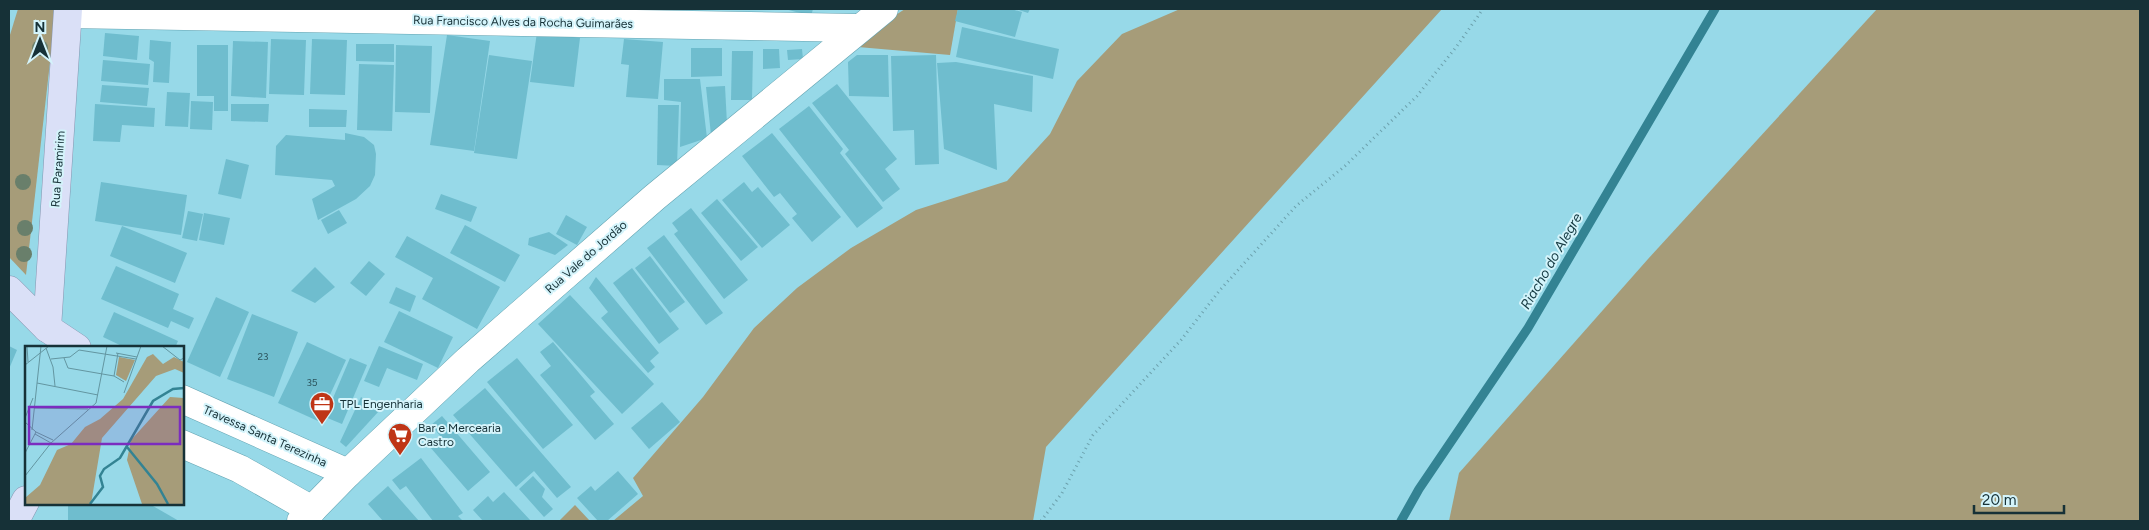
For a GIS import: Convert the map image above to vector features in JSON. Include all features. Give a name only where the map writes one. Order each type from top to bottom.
[{"type":"main road","name":"Rua Paramirim","points":[[47,328],[68,11]]},
{"type":"main road","points":[[9,290],[47,328],[74,346]]},
{"type":"main road","points":[[15,521],[25,502]]},
{"type":"street","name":"Rua Vale do Jordão","points":[[307,516],[348,473],[468,360],[648,203],[858,28],[884,9]]},
{"type":"street","name":"Rua Francisco Alves da Rocha Guimarães","points":[[68,11],[858,28]]},
{"type":"street","name":"Travessa Santa Terezinha","points":[[184,399],[348,473]]},
{"type":"street","points":[[184,445],[240,469],[307,516]]},
{"type":"path","points":[[1041,521],[1062,493],[1093,435],[1181,340],[1220,290],[1296,206],[1345,166],[1416,96],[1457,46],[1483,9]]},
{"type":"shaded area","points":[[18,9],[56,9],[26,275],[9,257],[9,38]]},
{"type":"shaded area","points":[[905,9],[958,9],[950,55],[858,47],[874,29]]},
{"type":"shaded area","points":[[1180,9],[1442,9],[1046,447],[1033,521],[613,521],[643,496],[633,478],[703,397],[754,328],[797,288],[851,248],[916,210],[1007,181],[1050,134],[1077,81],[1122,34]]},
{"type":"shaded area","points":[[1877,9],[2140,9],[2140,521],[1449,521],[1459,473],[1648,259]]},
{"type":"shaded area","points":[[575,505],[590,521],[559,521]]},
{"type":"building","points":[[785,9],[813,9],[811,16]]},
{"type":"building","points":[[958,9],[1011,9],[1022,12],[1015,37],[955,21]]},
{"type":"building","points":[[1016,9],[1030,9],[1028,13]]},
{"type":"building","points":[[962,27],[1059,49],[1053,79],[956,57]]},
{"type":"building","points":[[537,32],[580,38],[574,87],[530,82]]},
{"type":"building","points":[[105,33],[139,36],[137,60],[103,56]]},
{"type":"building","points":[[447,35],[490,41],[474,151],[430,145]]},
{"type":"building","points":[[271,39],[306,40],[304,95],[269,94]]},
{"type":"building","points":[[312,39],[347,40],[345,95],[310,94]]},
{"type":"building","points":[[624,39],[663,42],[658,99],[626,97],[629,65],[621,64]]},
{"type":"building","points":[[150,40],[171,42],[169,83],[153,82],[154,62],[149,59]]},
{"type":"building","points":[[233,41],[268,42],[266,98],[231,96]]},
{"type":"building","points":[[356,44],[394,44],[394,62],[356,61]]},
{"type":"building","points":[[197,45],[228,45],[228,111],[214,111],[214,96],[197,96]]},
{"type":"building","points":[[396,45],[432,46],[430,113],[395,112]]},
{"type":"building","points":[[691,48],[722,48],[722,76],[691,77]]},
{"type":"building","points":[[763,49],[779,49],[780,68],[763,69]]},
{"type":"building","points":[[802,49],[803,59],[788,60],[787,50]]},
{"type":"building","points":[[732,51],[753,51],[752,100],[731,100]]},
{"type":"building","points":[[489,55],[532,61],[517,159],[474,153]]},
{"type":"building","points":[[857,55],[888,55],[889,97],[849,96],[848,62]]},
{"type":"building","points":[[936,55],[939,164],[915,165],[914,130],[893,131],[891,56]]},
{"type":"building","points":[[103,60],[150,64],[148,85],[101,81]]},
{"type":"building","points":[[956,62],[1033,76],[1032,112],[994,104],[997,170],[944,149],[937,63]]},
{"type":"building","points":[[359,64],[394,65],[392,131],[357,130]]},
{"type":"building","points":[[664,79],[700,79],[707,138],[680,147],[681,102],[664,100]]},
{"type":"building","points":[[837,84],[897,159],[885,169],[900,189],[883,202],[845,154],[849,150],[812,103]]},
{"type":"building","points":[[102,85],[149,88],[147,106],[100,102]]},
{"type":"building","points":[[725,86],[727,124],[711,135],[706,87]]},
{"type":"building","points":[[167,92],[190,93],[188,127],[165,126]]},
{"type":"building","points":[[191,101],[213,102],[212,130],[190,129]]},
{"type":"building","points":[[95,104],[155,108],[154,127],[122,125],[120,142],[93,141]]},
{"type":"building","points":[[231,104],[269,104],[268,122],[231,121]]},
{"type":"building","points":[[658,105],[679,105],[677,166],[657,165]]},
{"type":"building","points":[[809,106],[843,149],[840,153],[883,208],[857,228],[779,129]]},
{"type":"building","points":[[309,109],[347,110],[346,127],[309,127]]},
{"type":"building","points":[[345,133],[364,137],[374,145],[376,154],[375,175],[370,186],[356,199],[318,220],[312,199],[335,186],[332,180],[275,175],[276,146],[286,135],[345,140]]},
{"type":"building","points":[[772,133],[841,217],[812,242],[792,218],[797,214],[780,193],[774,197],[742,156]]},
{"type":"building","points":[[226,159],[249,165],[241,199],[218,194]]},
{"type":"building","points":[[101,182],[187,195],[181,235],[95,221]]},
{"type":"building","points":[[744,182],[752,192],[758,187],[790,225],[762,248],[722,200]]},
{"type":"building","points":[[441,194],[477,207],[471,222],[435,209]]},
{"type":"building","points":[[717,199],[758,247],[741,261],[701,213]]},
{"type":"building","points":[[691,208],[748,280],[724,299],[674,234],[678,231],[672,223]]},
{"type":"building","points":[[339,210],[347,223],[328,234],[321,220]]},
{"type":"building","points":[[188,211],[203,214],[197,241],[182,238]]},
{"type":"building","points":[[204,213],[230,218],[224,245],[199,240]]},
{"type":"building","points":[[566,215],[587,227],[577,245],[556,234]]},
{"type":"building","points":[[465,225],[520,255],[505,282],[450,253]]},
{"type":"building","points":[[122,226],[187,253],[175,283],[110,256]]},
{"type":"building","points":[[549,232],[568,245],[555,255],[528,245],[529,238]]},
{"type":"building","points":[[664,235],[723,313],[706,325],[647,248]]},
{"type":"building","points":[[407,236],[500,287],[477,329],[422,299],[433,278],[395,257]]},
{"type":"building","points":[[650,256],[685,302],[670,313],[635,268]]},
{"type":"building","points":[[369,261],[385,274],[366,296],[350,283]]},
{"type":"building","points":[[116,266],[179,294],[173,309],[194,318],[189,329],[171,321],[168,328],[101,299]]},
{"type":"building","points":[[315,267],[335,287],[315,303],[291,291]]},
{"type":"building","points":[[632,268],[679,329],[659,344],[613,283]]},
{"type":"building","points":[[596,277],[659,353],[650,361],[655,367],[648,373],[601,318],[608,312],[589,288]]},
{"type":"building","points":[[396,287],[416,296],[410,312],[389,303]]},
{"type":"building","points":[[570,295],[654,384],[622,414],[538,324]]},
{"type":"building","points":[[216,297],[249,312],[220,377],[187,362]]},
{"type":"building","points":[[399,311],[453,337],[438,368],[384,342]]},
{"type":"building","points":[[114,312],[178,341],[176,346],[122,346],[103,337]]},
{"type":"building","points":[[252,314],[298,332],[274,397],[227,379]]},
{"type":"building","points":[[307,342],[346,360],[318,421],[278,403]]},
{"type":"building","points":[[553,342],[595,392],[590,396],[614,424],[595,440],[540,375],[551,366],[540,352]]},
{"type":"building","points":[[9,346],[17,350],[9,369]]},
{"type":"building","points":[[379,346],[423,364],[417,380],[387,368],[379,387],[364,381]]},
{"type":"building","points":[[350,358],[367,365],[342,424],[325,417]]},
{"type":"building","points":[[517,358],[573,425],[543,449],[487,382]]},
{"type":"building","points":[[485,388],[571,487],[557,498],[534,471],[516,487],[453,415]]},
{"type":"building","points":[[361,397],[379,411],[346,447],[340,442]]},
{"type":"building","points":[[662,402],[680,422],[649,449],[631,428]]},
{"type":"building","points":[[442,416],[490,472],[468,491],[430,447],[442,438],[431,425]]},
{"type":"building","points":[[421,458],[463,513],[458,516],[463,521],[433,521],[406,486],[400,490],[392,480]]},
{"type":"building","points":[[618,471],[638,494],[607,521],[598,521],[577,498],[591,486],[595,491]]},
{"type":"building","points":[[533,476],[545,489],[542,497],[553,509],[544,517],[519,489]]},
{"type":"building","points":[[388,486],[419,521],[383,521],[368,504]]},
{"type":"building","points":[[504,492],[531,521],[483,521],[473,510],[488,496],[493,502]]},
{"type":"building","points":[[68,505],[144,505],[153,506],[179,521],[68,521]]},
{"type":"waterway","name":"Riacho do Alegre","points":[[1401,521],[1419,489],[1528,328],[1715,9]]},
{"type":"place","name":"TPL Engenharia","points":[[322,425]]},
{"type":"place","name":"Bar e Mercearia Castro","points":[[400,456]]}]
